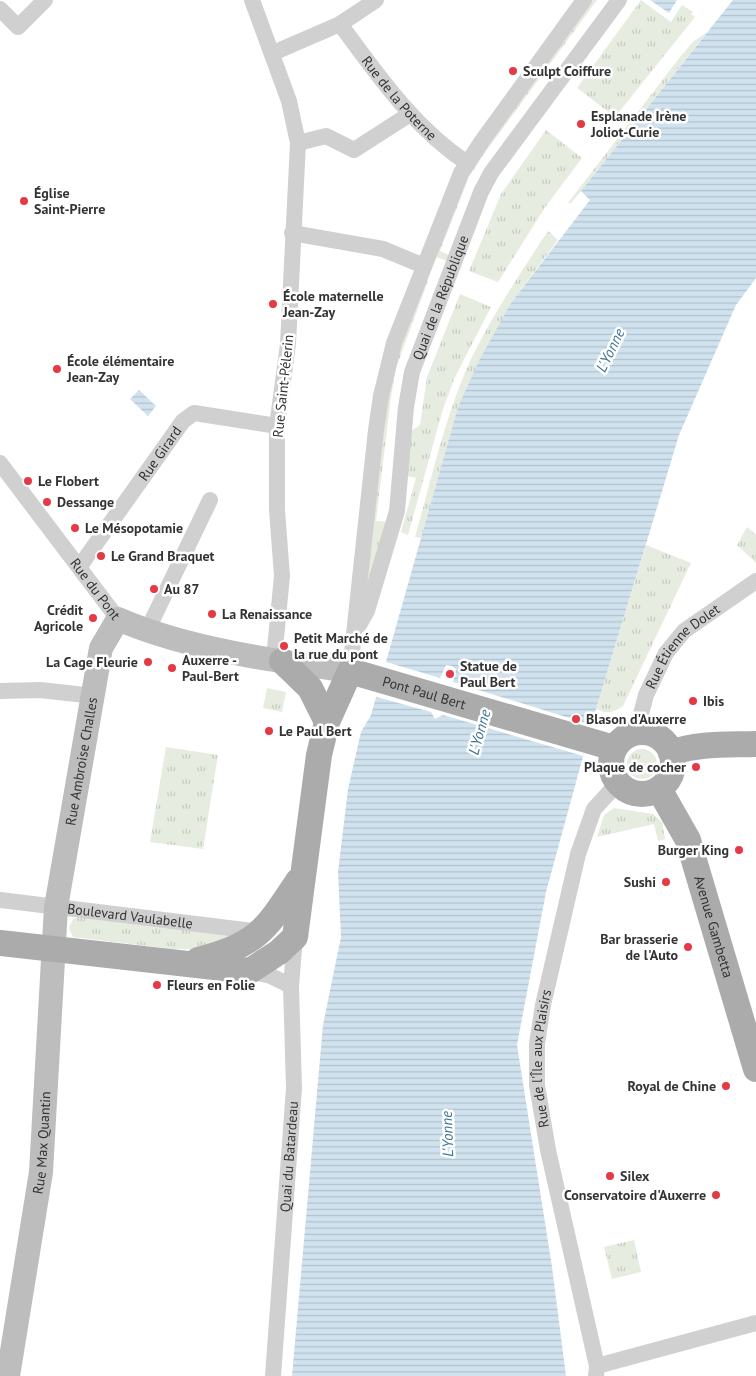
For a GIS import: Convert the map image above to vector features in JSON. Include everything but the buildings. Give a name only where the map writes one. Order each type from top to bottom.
[{"type":"main road","points":[[278,660],[310,688],[327,722]]},
{"type":"main road","points":[[0,943],[250,971],[279,952],[295,937],[301,876],[319,755],[327,722],[362,674]]},
{"type":"main road","name":"Pont Paul Bert","points":[[362,674],[614,748]]},
{"type":"main road","points":[[641,732],[659,738],[670,753],[672,769],[665,783],[659,788],[642,794],[633,792],[618,783],[611,766],[614,748],[626,736],[641,732]]},
{"type":"main road","points":[[670,753],[687,747],[705,745],[756,744]]},
{"type":"main road","name":"Avenue Gambetta","points":[[659,788],[688,840],[756,1069]]},
{"type":"main road","points":[[190,963],[230,952],[262,932],[275,916],[301,876]]},
{"type":"street","points":[[0,9],[18,27],[45,0]]},
{"type":"street","name":"Rue Saint-Pélerin","points":[[252,0],[289,101],[298,143],[292,232],[288,344],[277,426],[276,510],[282,576],[278,660]]},
{"type":"street","points":[[273,53],[340,24],[376,0]]},
{"type":"street","name":"Quai de la République","points":[[362,674],[355,634],[381,396],[394,343],[467,163],[584,0]]},
{"type":"street","name":"Quai de la République","points":[[355,634],[366,610],[396,511],[406,407],[412,372],[481,192],[491,173],[619,0]]},
{"type":"street","name":"Rue de la Poterne","points":[[340,24],[410,114],[451,153],[467,163]]},
{"type":"street","points":[[298,143],[326,136],[354,150],[384,133],[410,114]]},
{"type":"street","points":[[292,232],[383,249],[424,266]]},
{"type":"street","name":"Rue Girard","points":[[80,566],[183,421],[194,413],[277,426]]},
{"type":"street","name":"Rue du Pont","points":[[0,463],[80,566],[118,619],[147,632],[168,638],[278,660],[362,674]]},
{"type":"street","points":[[147,632],[210,500]]},
{"type":"street","name":"Rue Étienne Dolet","points":[[641,732],[640,718],[646,695],[666,653],[684,631],[756,581]]},
{"type":"street","name":"Rue Ambroise Challes","points":[[56,908],[101,648],[118,619]]},
{"type":"street","points":[[0,691],[40,690],[94,696]]},
{"type":"street","name":"Rue de l'Île aux Plaisirs","points":[[596,1371],[548,1150],[537,1085],[537,1044],[543,1005],[572,878],[591,814],[607,793],[618,783]]},
{"type":"street","name":"Boulevard Vaulabelle","points":[[0,900],[262,932]]},
{"type":"street","name":"Rue Max Quantin","points":[[8,1376],[41,1172],[56,908]]},
{"type":"street","name":"Quai du Batardeau","points":[[273,1376],[294,1088],[291,986],[295,937]]},
{"type":"street","points":[[250,971],[271,976],[291,986]]},
{"type":"street","points":[[596,1371],[756,1323]]},
{"type":"green space","points":[[591,0],[597,0],[469,177],[440,251],[452,256],[450,262],[433,256],[465,175]]},
{"type":"green space","points":[[641,0],[671,22],[682,5],[693,12],[691,14],[695,17],[615,117],[577,88]]},
{"type":"green space","points":[[707,32],[581,191],[571,203],[568,203],[680,57],[693,42]]},
{"type":"green space","points":[[546,130],[582,158],[546,206],[498,282],[469,271],[501,194]]},
{"type":"green space","points":[[548,231],[558,240],[511,303],[458,407],[421,538],[415,537],[442,438],[470,361],[490,323]]},
{"type":"green space","points":[[423,279],[428,281],[396,368],[376,521],[389,522],[366,598],[385,397],[391,367]]},
{"type":"green space","points":[[460,294],[491,307],[454,379],[442,412],[408,535],[401,532],[416,478],[407,476],[411,431],[420,425],[427,377]]},
{"type":"green space","points":[[747,527],[756,535],[756,563],[737,545]]},
{"type":"green space","points":[[646,545],[691,563],[623,706],[613,711],[603,712],[596,709]]},
{"type":"green space","points":[[267,688],[286,692],[282,712],[263,708]]},
{"type":"green space","points":[[166,747],[218,755],[203,849],[150,842]]},
{"type":"green space","points":[[642,749],[653,753],[657,764],[653,775],[642,779],[631,775],[627,764],[631,753]]},
{"type":"green space","points":[[614,808],[653,814],[662,822],[665,839],[658,841],[654,824],[597,837],[604,815]]},
{"type":"green space","points":[[79,917],[236,935],[200,949],[173,949],[73,937],[69,928],[73,919]]},
{"type":"green space","points":[[634,1240],[641,1272],[612,1279],[604,1247]]},
{"type":"water","points":[[650,0],[677,0],[669,13]]},
{"type":"water","name":"L'Yonne","points":[[733,0],[756,0],[756,278],[736,305],[679,435],[596,709],[546,892],[517,1045],[552,1267],[566,1376],[292,1376],[323,1025],[341,937],[338,872],[348,789],[361,732],[371,715],[458,407],[480,359],[511,303],[590,200],[581,191]]},
{"type":"water","points":[[139,390],[156,406],[148,416],[130,399]]},
{"type":"pier","points":[[383,661],[440,678],[446,665],[452,666],[456,669],[453,682],[592,725],[583,756],[443,715],[435,719],[431,712],[373,696]]},
{"type":"place","name":"Sculpt Coiffure","points":[[513,71]]},
{"type":"place","name":"Esplanade Irène Joliot-Curie","points":[[581,124]]},
{"type":"place","name":"Église Saint-Pierre","points":[[24,201]]},
{"type":"place","name":"École maternelle Jean-Zay","points":[[273,304]]},
{"type":"place","name":"École élémentaire Jean-Zay","points":[[57,369]]},
{"type":"place","name":"Le Flobert","points":[[28,481]]},
{"type":"place","name":"Dessange","points":[[47,502]]},
{"type":"place","name":"Le Mésopotamie","points":[[75,528]]},
{"type":"place","name":"Le Grand Braquet","points":[[101,556]]},
{"type":"place","name":"Au 87","points":[[154,589]]},
{"type":"place","name":"La Renaissance","points":[[212,614]]},
{"type":"place","name":"Crédit Agricole","points":[[93,618]]},
{"type":"place","name":"Petit Marché de la rue du pont","points":[[284,646]]},
{"type":"place","name":"La Cage Fleurie","points":[[148,662]]},
{"type":"place","name":"Auxerre - Paul-Bert","points":[[172,668]]},
{"type":"place","name":"Statue de Paul Bert","points":[[450,674]]},
{"type":"place","name":"Ibis","points":[[693,701]]},
{"type":"place","name":"Blason d'Auxerre","points":[[576,719]]},
{"type":"place","name":"Le Paul Bert","points":[[269,731]]},
{"type":"place","name":"Plaque de cocher","points":[[696,767]]},
{"type":"place","name":"Burger King","points":[[739,850]]},
{"type":"place","name":"Sushi","points":[[666,882]]},
{"type":"place","name":"Bar brasserie de l'Auto","points":[[688,947]]},
{"type":"place","name":"Fleurs en Folie","points":[[157,985]]},
{"type":"place","name":"Royal de Chine","points":[[726,1086]]},
{"type":"place","name":"Silex","points":[[610,1176]]},
{"type":"place","name":"Conservatoire d'Auxerre","points":[[716,1195]]}]
